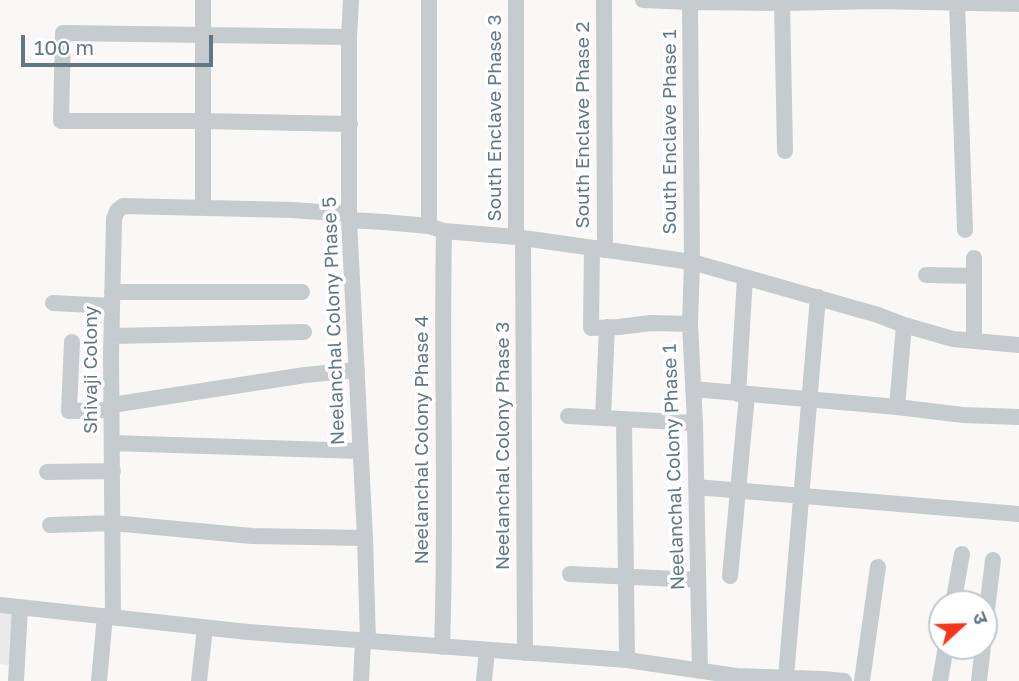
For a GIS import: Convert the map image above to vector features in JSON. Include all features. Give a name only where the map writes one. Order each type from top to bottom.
[{"type":"street","points":[[203,0],[203,208],[292,210],[692,262],[878,314],[904,325],[953,339],[1019,345]]},
{"type":"street","name":"Neelanchal Colony Phase 5","points":[[351,0],[349,217],[365,538],[366,641],[361,681]]},
{"type":"street","name":"Neelanchal Colony Phase 4","points":[[429,0],[445,418],[442,647]]},
{"type":"street","name":"South Enclave Phase 3","points":[[516,0],[520,238]]},
{"type":"street","name":"South Enclave Phase 2","points":[[604,0],[598,249],[591,328],[607,327]]},
{"type":"street","points":[[643,0],[782,3],[878,0],[1019,4]]},
{"type":"street","name":"South Enclave Phase 1","points":[[685,2],[692,262]]},
{"type":"street","points":[[949,2],[965,230]]},
{"type":"street","points":[[782,3],[785,151]]},
{"type":"street","points":[[349,37],[63,33],[61,121],[350,124]]},
{"type":"street","name":"Shivaji Colony","points":[[99,681],[109,617],[113,523],[114,219],[123,206],[203,208]]},
{"type":"street","name":"Neelanchal Colony Phase 3","points":[[520,238],[525,653]]},
{"type":"street","points":[[974,258],[974,341]]},
{"type":"street","name":"Neelanchal Colony Phase 1","points":[[692,262],[690,324],[695,423],[700,671]]},
{"type":"street","points":[[926,275],[974,276]]},
{"type":"street","points":[[730,576],[743,394],[745,277]]},
{"type":"street","points":[[53,303],[302,292]]},
{"type":"street","points":[[786,677],[818,298]]},
{"type":"street","points":[[603,417],[607,327],[651,323],[690,324]]},
{"type":"street","points":[[897,407],[904,325]]},
{"type":"street","points":[[112,336],[304,332]]},
{"type":"street","points":[[72,342],[69,411],[112,408],[305,375],[357,370]]},
{"type":"street","points":[[693,389],[963,415],[1019,417]]},
{"type":"street","points":[[568,416],[695,423]]},
{"type":"street","points":[[624,419],[627,660]]},
{"type":"street","points":[[113,443],[360,451]]},
{"type":"street","points":[[47,472],[113,471]]},
{"type":"street","points":[[696,487],[1019,514]]},
{"type":"street","points":[[50,525],[113,523],[252,536],[365,538]]},
{"type":"street","points":[[956,590],[962,554]]},
{"type":"street","points":[[989,590],[993,560]]},
{"type":"street","points":[[862,681],[878,567]]},
{"type":"street","points":[[570,574],[698,580]]},
{"type":"street","points":[[0,605],[205,628],[627,660],[734,678],[786,677],[844,681]]},
{"type":"street","points":[[16,681],[20,607]]},
{"type":"street","points":[[199,681],[205,628]]},
{"type":"street","points":[[484,681],[487,650]]},
{"type":"street","points":[[940,681],[944,660]]},
{"type":"street","points":[[979,681],[981,660]]},
{"type":"shaded area","points":[[0,613],[14,614],[11,665],[0,664]]}]
